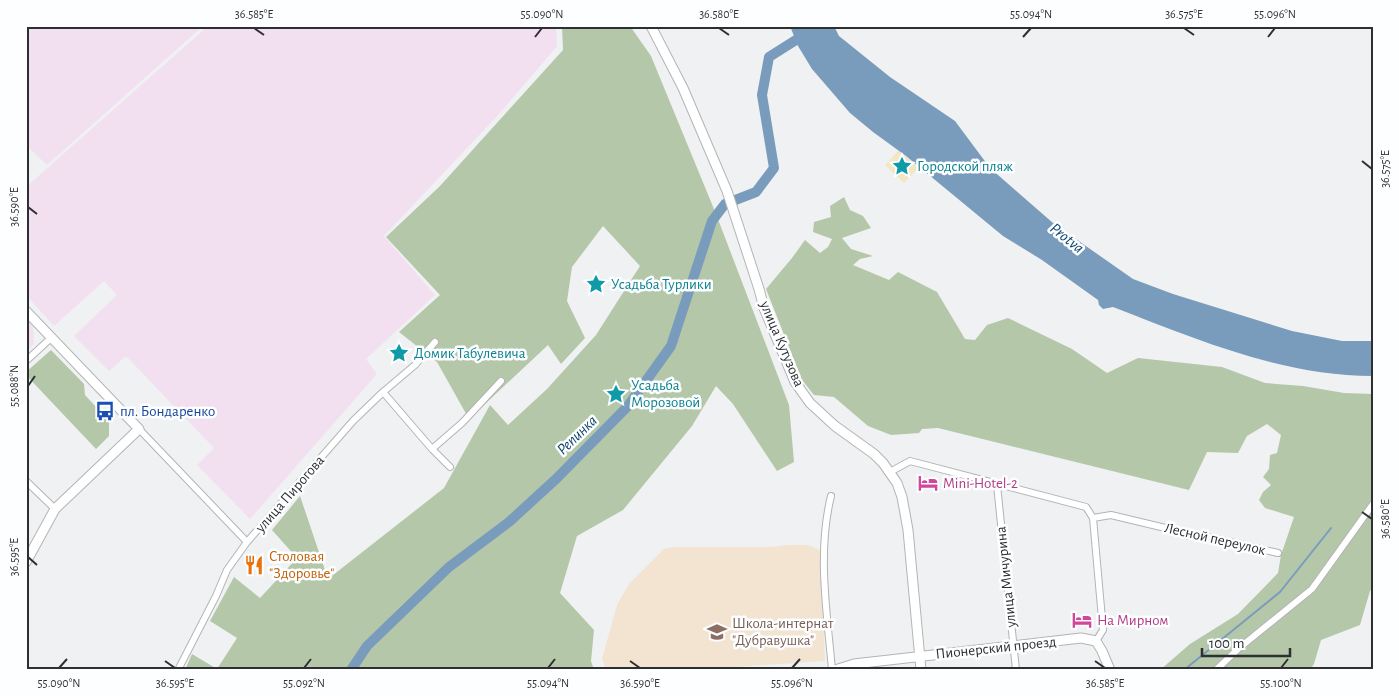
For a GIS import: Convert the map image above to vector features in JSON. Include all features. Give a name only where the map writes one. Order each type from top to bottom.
[{"type":"main road","name":"улица Кутузова","points":[[651,26],[683,88],[727,191],[750,265],[760,289],[764,308],[795,382],[810,403],[835,426],[874,454],[897,483],[902,497],[908,530],[921,670]]},
{"type":"main road","points":[[26,311],[139,429],[55,509],[26,562]]},
{"type":"main road","name":"Пионерский проезд","points":[[834,670],[854,664],[1081,638],[1090,638],[1096,641]]},
{"type":"main road","points":[[1096,641],[1110,670]]},
{"type":"street","points":[[26,360],[51,338]]},
{"type":"street","name":"улица Пирогова","points":[[178,670],[216,596],[227,570],[247,542],[353,421],[415,365],[435,342]]},
{"type":"street","points":[[432,449],[462,423],[501,382]]},
{"type":"street","points":[[383,392],[450,467]]},
{"type":"street","points":[[139,429],[247,542]]},
{"type":"street","points":[[890,472],[910,460],[1086,507],[1094,518],[1103,630],[1096,641]]},
{"type":"street","points":[[26,481],[55,509]]},
{"type":"street","name":"улица Мичурина","points":[[997,484],[1016,670]]},
{"type":"street","points":[[832,496],[826,520],[823,575],[834,670]]},
{"type":"street","points":[[1216,670],[1238,649],[1312,589],[1373,504]]},
{"type":"street","name":"Лесной переулок","points":[[1094,518],[1111,515],[1122,517],[1182,532],[1188,536],[1204,536],[1278,553]]},
{"type":"shaded area","points":[[26,26],[203,26],[47,165],[26,145]]},
{"type":"shaded area","points":[[208,26],[556,26],[557,46],[500,113],[384,236],[435,295],[366,359],[377,374],[250,519],[197,465],[214,448],[126,356],[109,371],[74,336],[117,295],[104,281],[54,326],[26,295],[26,187]]},
{"type":"shaded area","points":[[26,320],[33,327],[34,344],[26,351]]},
{"type":"shaded area","name":"Школа-интернат \"Дубравушка\"","points":[[808,545],[820,550],[825,661],[735,667],[736,670],[606,670],[602,659],[617,605],[629,584],[664,549],[673,547],[771,547]]},
{"type":"green space","points":[[562,26],[630,26],[651,56],[716,214],[789,405],[794,462],[777,471],[733,404],[716,386],[692,426],[623,510],[577,536],[560,593],[594,630],[591,661],[594,670],[185,670],[192,654],[217,669],[237,638],[210,621],[234,577],[260,598],[297,558],[272,530],[300,496],[328,579],[444,488],[490,405],[508,425],[547,389],[596,335],[640,266],[603,226],[572,267],[567,301],[585,338],[561,364],[548,345],[469,419],[437,362],[399,332],[440,295],[386,237],[440,186],[563,50]]},
{"type":"green space","points":[[844,197],[850,210],[863,216],[871,228],[842,238],[851,249],[873,256],[860,259],[853,265],[889,280],[898,272],[937,292],[965,339],[975,340],[987,325],[1008,318],[1072,349],[1107,373],[1138,358],[1222,367],[1265,383],[1303,386],[1344,393],[1373,394],[1373,589],[1370,591],[1360,625],[1321,640],[1314,664],[1310,670],[1160,670],[1190,644],[1238,614],[1278,573],[1281,555],[1294,517],[1265,508],[1259,500],[1263,492],[1271,485],[1263,477],[1269,469],[1270,455],[1277,453],[1281,435],[1267,424],[1247,436],[1238,453],[1207,452],[1189,490],[938,428],[922,429],[919,433],[891,435],[868,426],[834,397],[814,395],[802,380],[766,289],[805,240],[820,253],[828,247],[832,239],[813,232],[814,222],[831,217],[830,206]]},
{"type":"green space","points":[[51,350],[84,384],[85,395],[109,421],[109,436],[96,449],[26,375],[26,372]]},
{"type":"sand","name":"Городской пляж","points":[[898,151],[919,167],[904,183],[885,165]]},
{"type":"water","name":"Protva","points":[[790,26],[834,26],[839,36],[890,77],[955,121],[990,168],[1053,223],[1133,279],[1173,294],[1292,331],[1342,341],[1373,341],[1373,376],[1306,370],[1273,363],[1208,343],[1113,307],[1103,309],[1099,305],[1098,300],[1042,260],[1003,236],[906,156],[850,113],[812,69],[798,46]]},
{"type":"waterway","name":"Репинка","points":[[351,670],[367,646],[449,567],[509,522],[556,479],[628,406],[671,346],[712,221],[725,204],[756,192],[774,168],[762,95],[769,57],[807,33]]},
{"type":"waterway","points":[[1184,670],[1280,592],[1331,528]]},
{"type":"place","name":"Городской пляж","points":[[902,166]]},
{"type":"place","name":"Усадьба Турлики","points":[[596,284]]},
{"type":"place","name":"Домик Табулевича","points":[[399,353]]},
{"type":"place","name":"Усадьба Морозовой","points":[[616,394]]},
{"type":"place","name":"пл. Бондаренко","points":[[105,411]]},
{"type":"place","name":"Mini-Hotel-2","points":[[928,483]]},
{"type":"place","name":"Столовая \"Здоровье\"","points":[[254,565]]},
{"type":"place","name":"На Мирном","points":[[1082,620]]},
{"type":"place","name":"Школа-интернат \"Дубравушка\"","points":[[717,632]]}]
